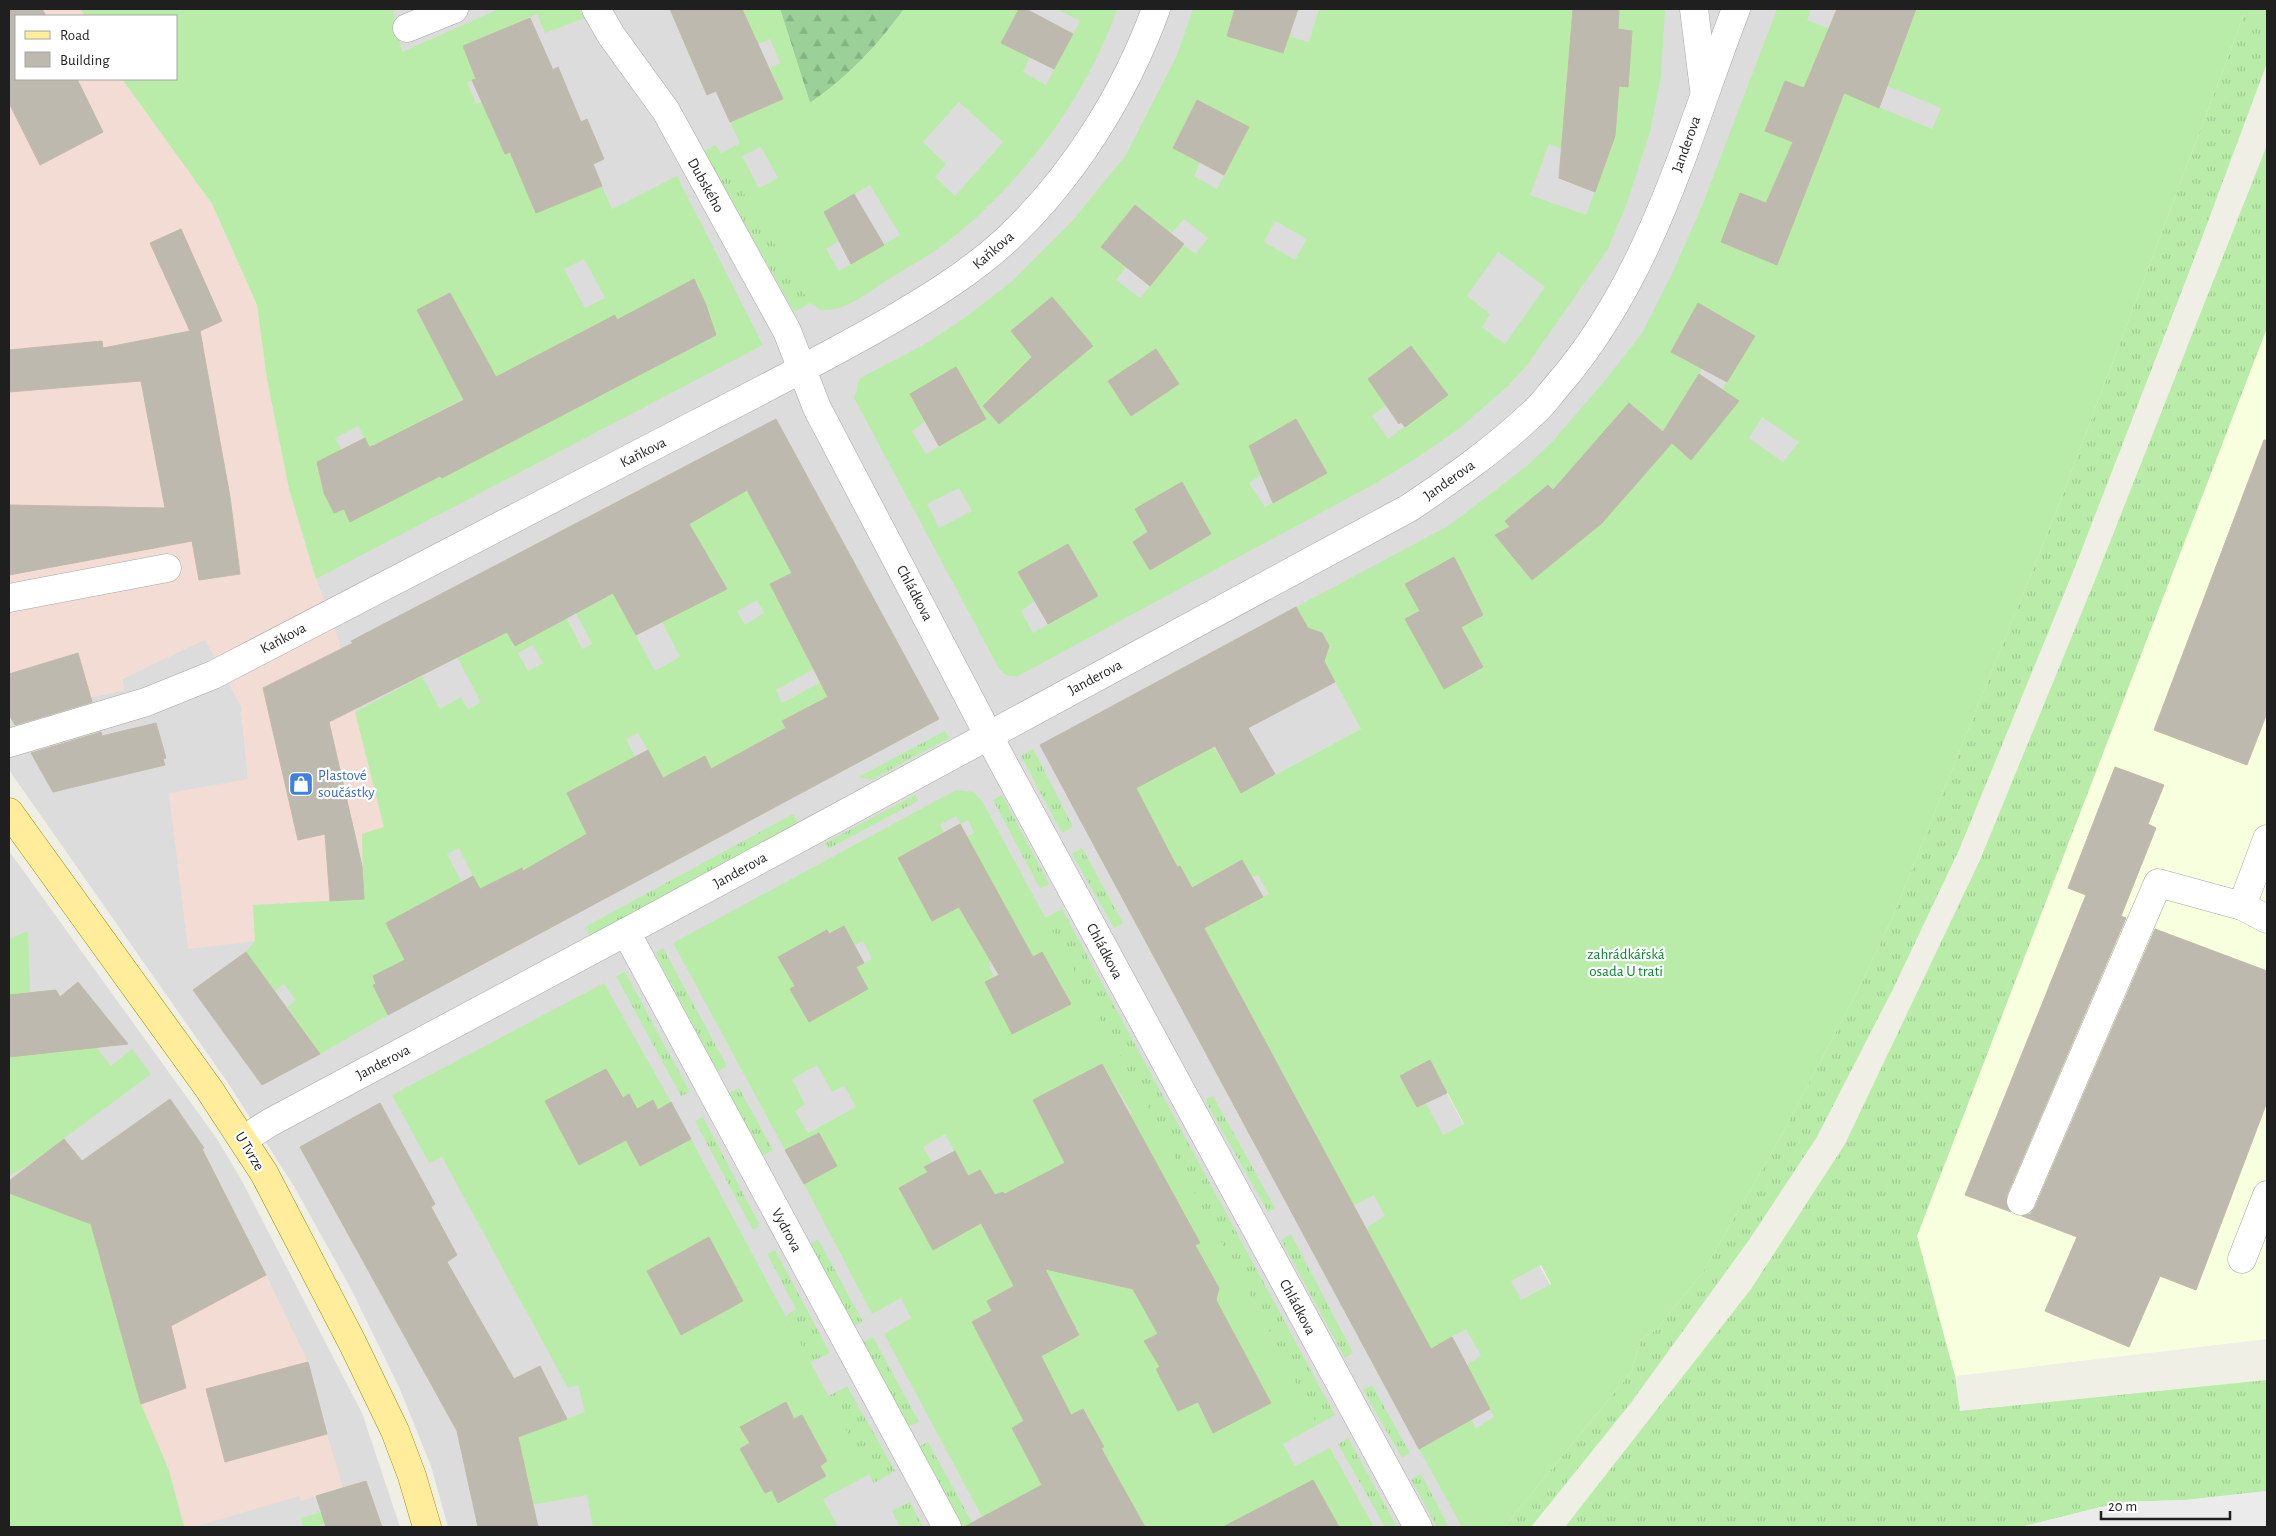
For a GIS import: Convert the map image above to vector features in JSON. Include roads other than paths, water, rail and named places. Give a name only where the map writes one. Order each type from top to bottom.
[{"type":"main road","name":"U Tvrze","points":[[9,812],[244,1139],[311,1263],[395,1431],[412,1476],[427,1527]]},
{"type":"street","points":[[407,28],[454,9]]},
{"type":"street","name":"Dubského","points":[[596,9],[611,35],[666,111],[786,331],[801,369]]},
{"type":"street","name":"Kaňkova","points":[[9,743],[146,702],[213,675],[836,352],[939,292],[1006,240],[1043,201],[1080,152],[1114,100],[1145,38],[1156,9]]},
{"type":"street","points":[[1694,9],[1704,92]]},
{"type":"street","name":"Janderova","points":[[244,1139],[988,734],[1409,508],[1473,464],[1534,413],[1582,357],[1623,294],[1655,229],[1736,9]]},
{"type":"street","name":"Chládkova","points":[[801,369],[816,408],[988,734],[1418,1527]]},
{"type":"street","points":[[9,598],[167,568]]},
{"type":"street","points":[[2242,906],[2267,839]]},
{"type":"street","points":[[2021,1202],[2158,883],[2242,906],[2267,919]]},
{"type":"street","name":"Vydrova","points":[[626,932],[947,1527]]},
{"type":"street","points":[[2242,1259],[2267,1195]]},
{"type":"place","name":"Plastové součástky","points":[[301,784]]},
{"type":"park label","name":"zahrádkářská osada U trati","points":[[1626,962]]}]
